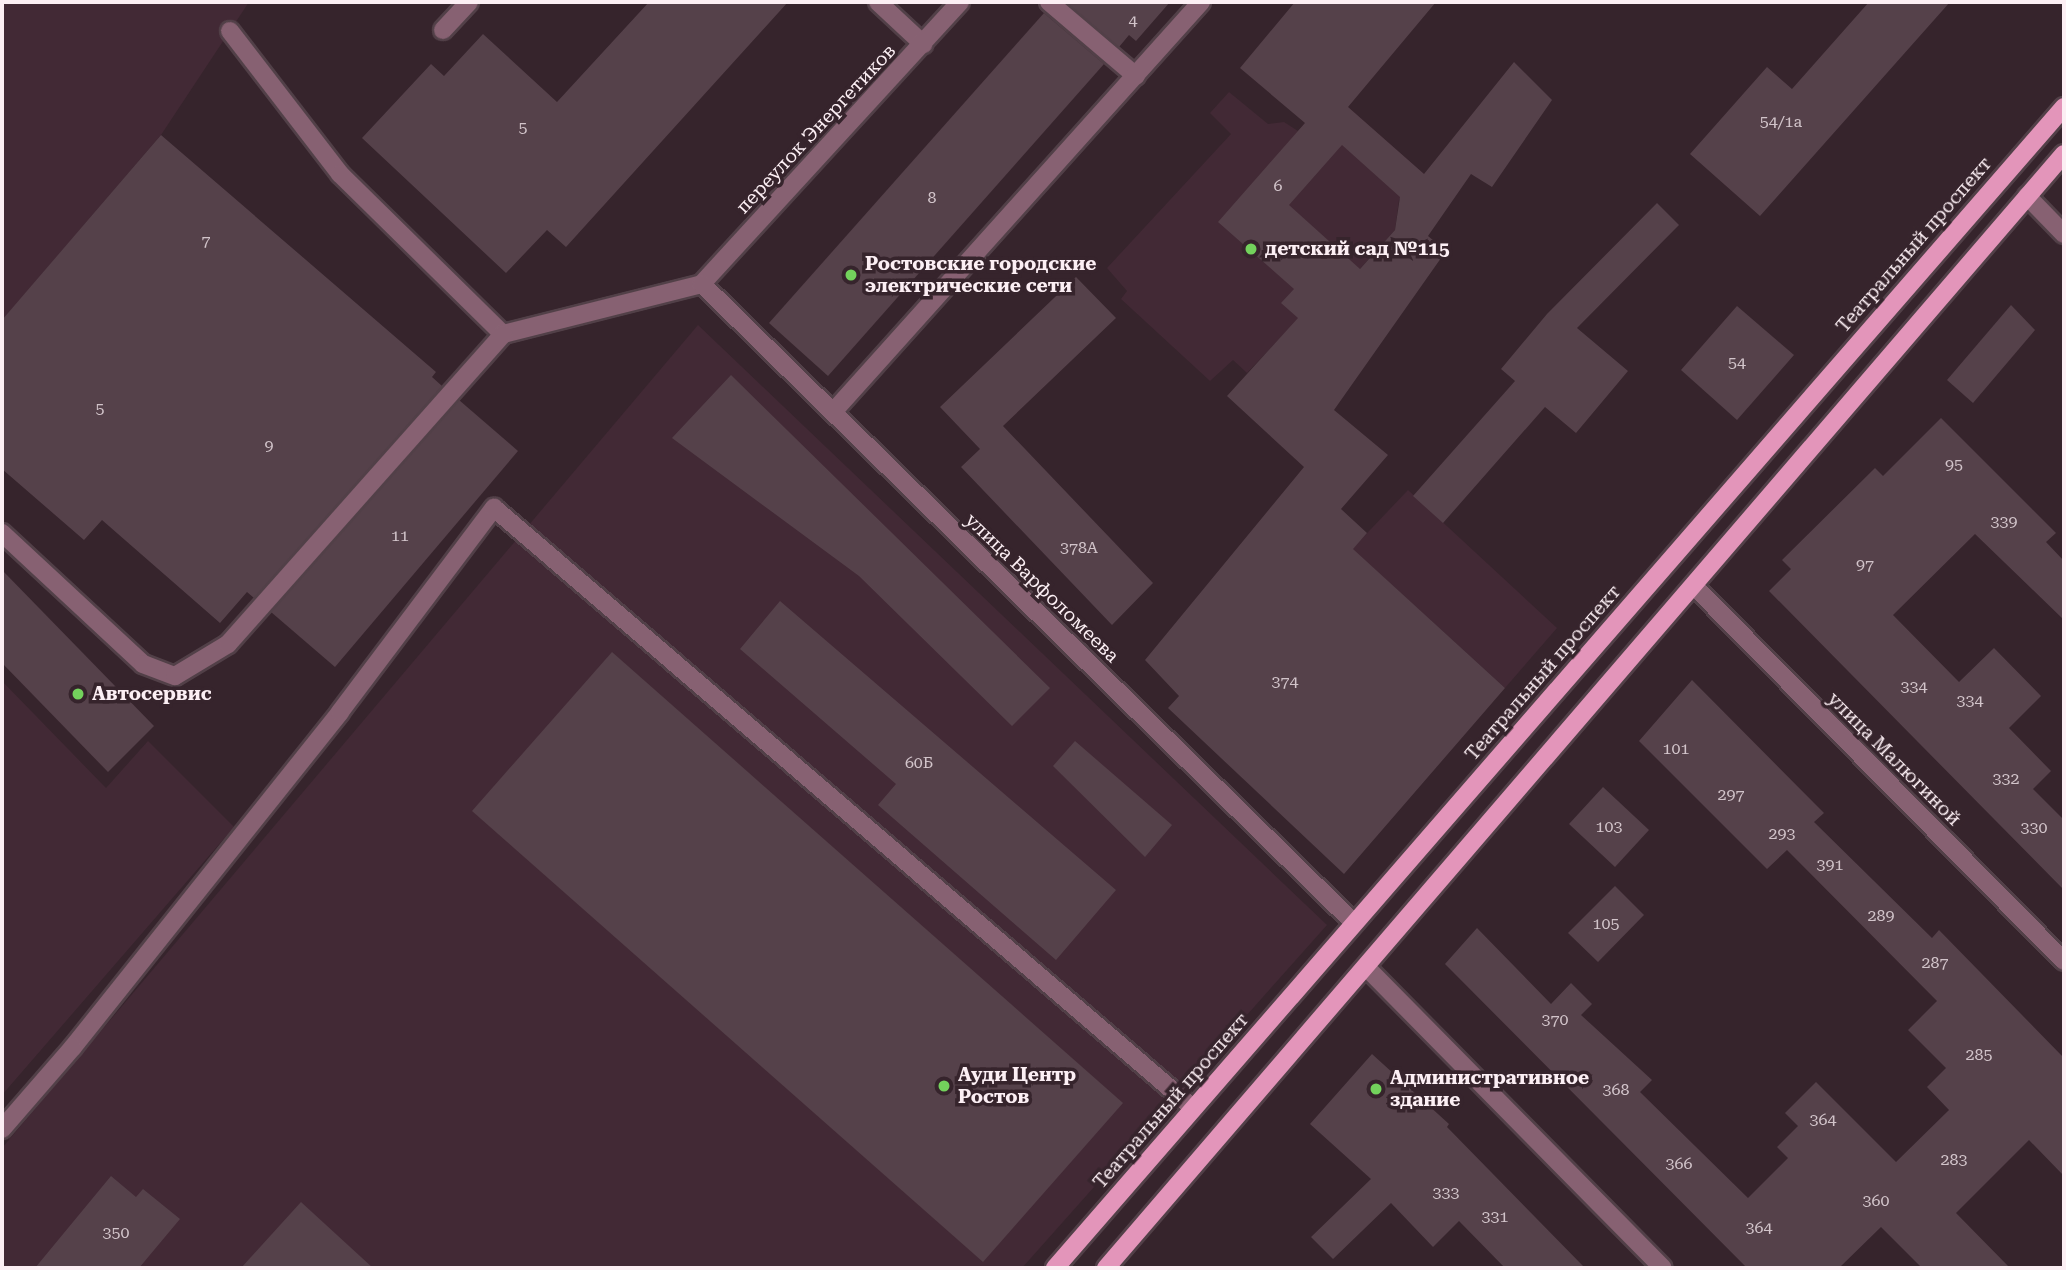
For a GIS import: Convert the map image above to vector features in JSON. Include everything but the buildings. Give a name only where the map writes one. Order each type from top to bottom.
[{"type":"main road","name":"Театральный проспект","points":[[1055,1268],[2064,107]]},
{"type":"main road","points":[[1106,1268],[1695,587],[2064,154]]},
{"type":"street","points":[[443,30],[469,2]]},
{"type":"street","points":[[878,2],[923,44]]},
{"type":"street","name":"переулок Энергетиков","points":[[702,284],[960,2]]},
{"type":"street","points":[[1049,2],[1136,76]]},
{"type":"street","points":[[833,412],[1200,2]]},
{"type":"street","points":[[230,31],[340,174],[503,334]]},
{"type":"street","points":[[2027,196],[2064,234]]},
{"type":"street","points":[[2,533],[143,664],[175,676],[228,644],[503,334],[702,284]]},
{"type":"street","name":"улица Варфоломеева","points":[[702,284],[1353,922]]},
{"type":"street","points":[[2,1129],[72,1047],[340,712],[494,508],[1193,1108]]},
{"type":"street","name":"улица Малюгиной","points":[[1695,587],[2064,961]]},
{"type":"street","points":[[1367,968],[1663,1268]]},
{"type":"shaded area","points":[[2,2],[249,2],[161,135],[2,321]]},
{"type":"shaded area","name":"детский сад №115","points":[[1229,92],[1268,124],[1284,122],[1298,131],[1332,93],[1424,174],[1399,200],[1395,230],[1295,341],[1284,334],[1247,373],[1233,360],[1210,381],[1121,299],[1127,291],[1107,268],[1231,134],[1210,113]]},
{"type":"shaded area","points":[[698,325],[1327,925],[1022,1268],[2,1268],[2,1148]]},
{"type":"shaded area","points":[[1408,490],[1557,628],[1505,688],[1352,549]]},
{"type":"shaded area","points":[[2,681],[106,788],[148,741],[234,827],[2,1095]]},
{"type":"place","name":"детский сад №115","points":[[1251,249]]},
{"type":"place","name":"Ростовские городские электрические сети","points":[[851,275]]},
{"type":"place","name":"Автосервис","points":[[78,694]]},
{"type":"place","name":"Ауди Центр Ростов","points":[[944,1086]]},
{"type":"place","name":"Административное здание","points":[[1376,1089]]}]
